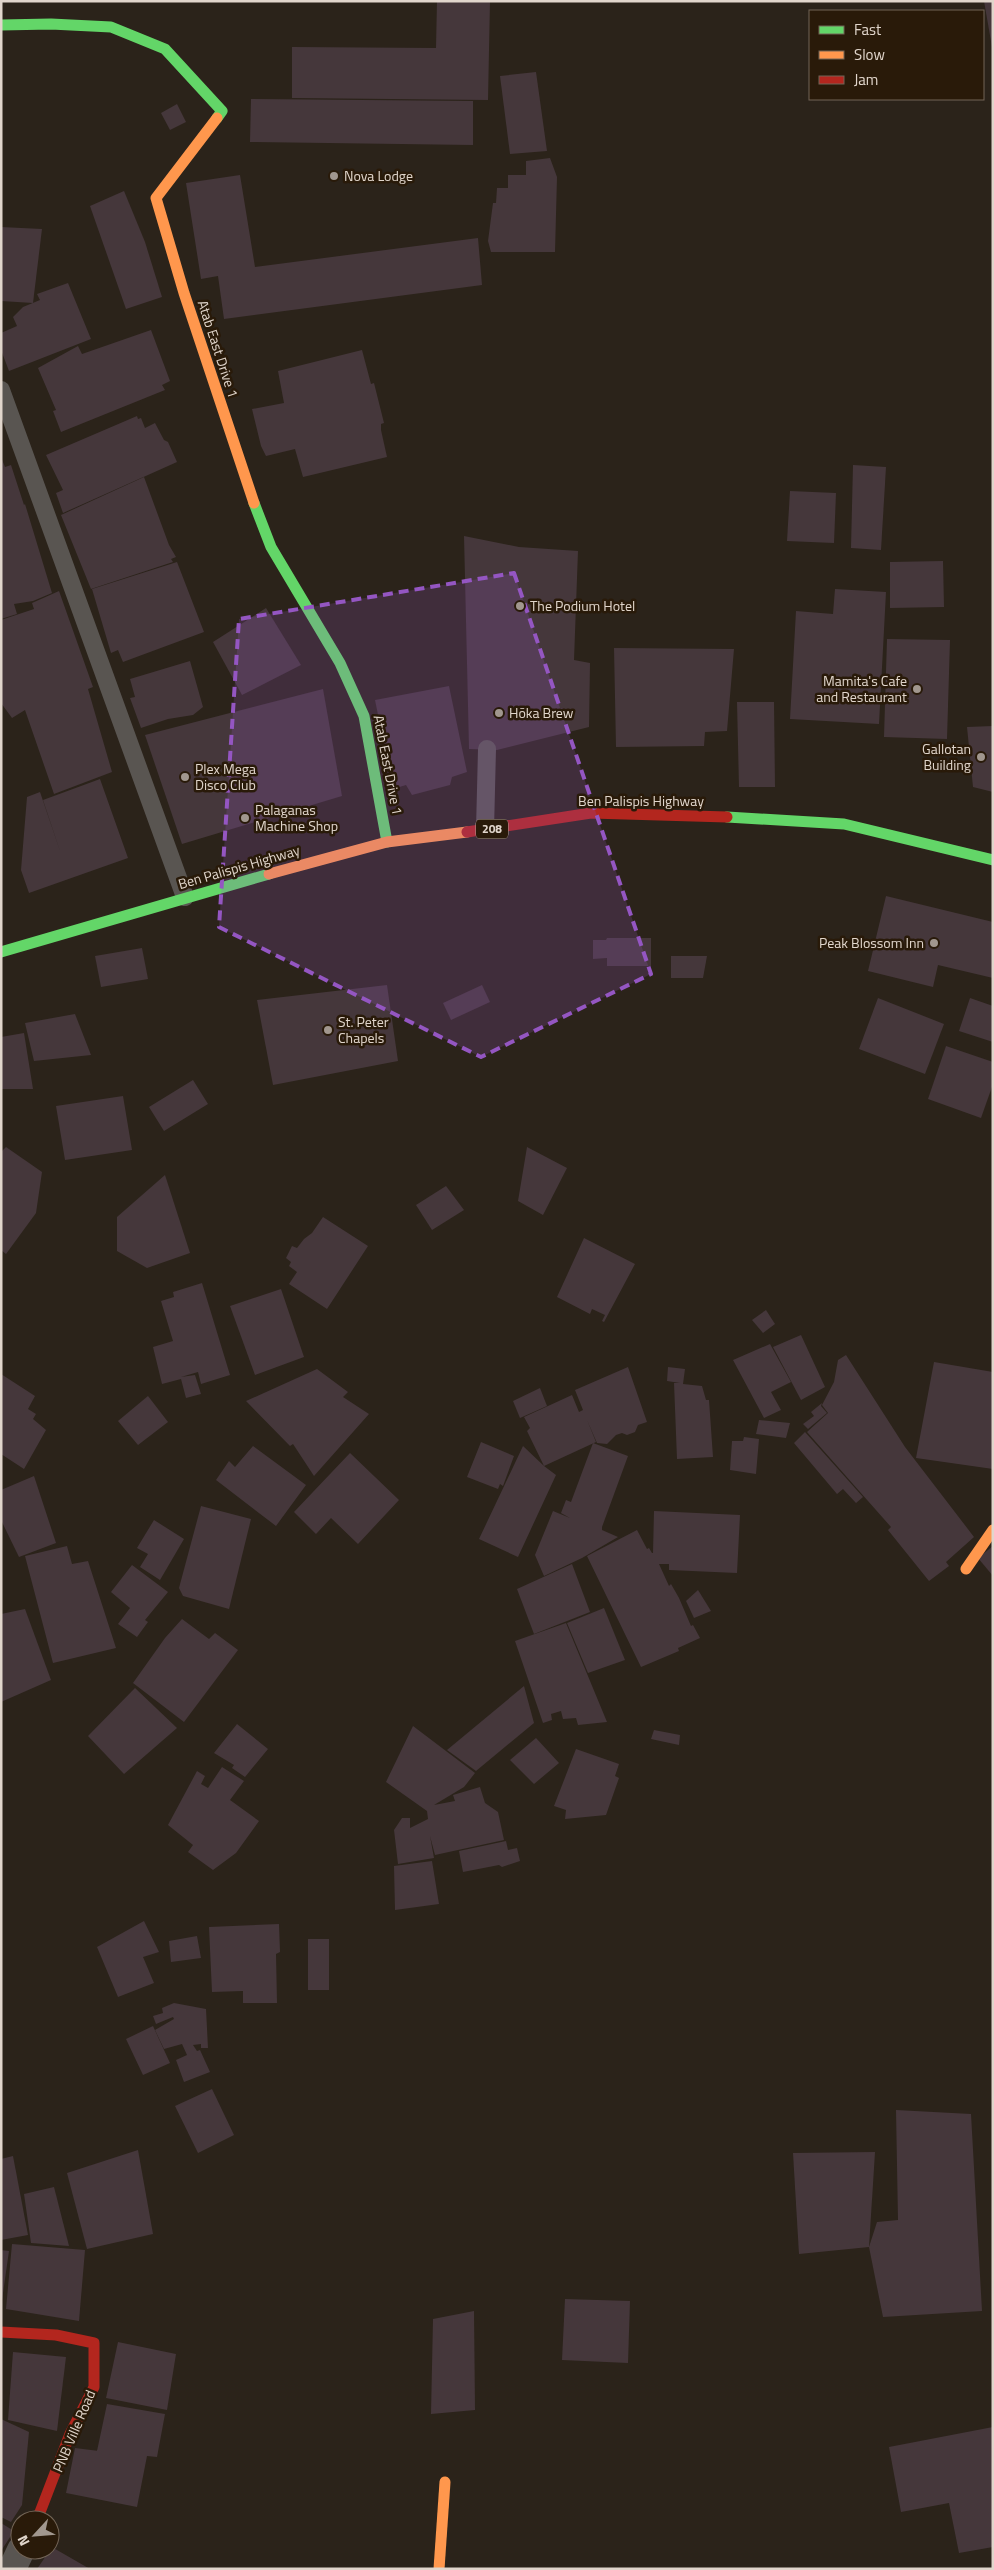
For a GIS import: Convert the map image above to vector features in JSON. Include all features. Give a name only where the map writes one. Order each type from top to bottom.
[{"type":"street","name":"Atab East Drive 1","points":[[1,25],[51,24],[111,27],[165,49],[222,111],[202,140],[156,198],[230,435],[268,539],[340,663],[364,716],[387,842]]},
{"type":"street","name":"Ben Palispis Highway","points":[[1,952],[185,897],[387,842],[484,830],[591,813],[769,818],[844,824],[993,860]]},
{"type":"street","points":[[966,1570],[993,1530]]},
{"type":"street","name":"PNB Ville Road","points":[[1,2332],[56,2335],[94,2343],[94,2387],[70,2434],[41,2510]]},
{"type":"street","points":[[438,2569],[445,2482]]},
{"type":"lane","points":[[1,390],[185,897]]},
{"type":"lane","points":[[484,830],[487,749]]},
{"type":"highlighted area","points":[[514,573],[651,974],[481,1057],[219,927],[239,619]]},
{"type":"building","points":[[437,1],[490,1],[488,100],[292,98],[292,47],[436,48]]},
{"type":"building","points":[[984,1],[993,1],[993,47],[992,47]]},
{"type":"building","points":[[536,72],[547,151],[510,154],[500,76]]},
{"type":"building","points":[[251,99],[473,101],[473,145],[250,142]]},
{"type":"building","points":[[177,104],[186,122],[170,130],[161,113]]},
{"type":"building","points":[[550,158],[557,177],[555,252],[491,252],[488,241],[493,203],[496,203],[497,188],[508,188],[508,175],[526,175],[526,161]]},
{"type":"building","points":[[240,175],[255,267],[478,238],[482,285],[224,319],[218,276],[201,279],[186,183]]},
{"type":"building","points":[[124,191],[145,242],[162,297],[126,309],[90,206]]},
{"type":"building","points":[[1,227],[42,229],[33,303],[1,301]]},
{"type":"building","points":[[68,283],[91,339],[9,371],[1,350],[1,333],[17,326],[13,317],[23,307],[40,300],[37,294]]},
{"type":"building","points":[[151,330],[170,381],[162,385],[165,390],[61,432],[53,411],[56,410],[38,368],[78,346],[82,354]]},
{"type":"building","points":[[362,350],[371,384],[374,383],[384,423],[381,424],[381,430],[387,457],[303,477],[295,449],[266,456],[261,446],[252,409],[284,403],[278,371]]},
{"type":"building","points":[[137,416],[138,419],[141,418],[145,428],[155,423],[164,440],[168,442],[177,462],[63,513],[56,493],[63,490],[46,455]]},
{"type":"building","points":[[1,457],[5,467],[11,465],[52,593],[33,601],[14,604],[17,614],[1,619]]},
{"type":"building","points":[[853,465],[886,467],[881,550],[851,548]]},
{"type":"building","points":[[144,477],[169,545],[176,557],[171,559],[173,562],[91,589],[61,515]]},
{"type":"building","points":[[790,491],[836,493],[834,543],[787,541]]},
{"type":"building","name":"The Podium Hotel","points":[[464,536],[519,547],[578,551],[574,660],[590,663],[589,727],[497,750],[469,749]]},
{"type":"building","points":[[943,561],[944,607],[890,608],[890,562]]},
{"type":"building","points":[[177,562],[204,632],[123,662],[118,650],[111,653],[92,589]]},
{"type":"building","points":[[835,589],[886,592],[879,724],[790,719],[796,611],[833,614]]},
{"type":"building","points":[[59,591],[93,687],[88,689],[112,772],[54,794],[25,710],[12,718],[1,703],[1,620],[34,609],[32,603]]},
{"type":"building","points":[[266,608],[301,665],[242,695],[213,642]]},
{"type":"building","name":"Mamita's Cafe and Restaurant","points":[[887,639],[950,640],[947,739],[884,737]]},
{"type":"building","points":[[614,648],[734,649],[727,731],[705,732],[704,746],[616,747]]},
{"type":"building","points":[[190,661],[203,707],[193,715],[168,719],[141,728],[130,698],[135,697],[130,679]]},
{"type":"building","points":[[449,686],[467,772],[452,777],[450,785],[412,795],[406,785],[393,789],[375,700]]},
{"type":"building","points":[[323,689],[342,796],[182,844],[145,735]]},
{"type":"building","points":[[737,702],[774,702],[775,787],[739,787]]},
{"type":"building","name":"Gallotan Building","points":[[993,726],[993,792],[973,787],[967,727]]},
{"type":"building","points":[[100,779],[128,858],[29,893],[21,870],[27,797],[40,792],[61,854],[43,800]]},
{"type":"building","name":"Peak Blossom Inn","points":[[886,896],[993,922],[993,978],[938,965],[933,987],[868,971]]},
{"type":"building","points":[[607,938],[651,938],[651,966],[607,966],[607,958],[593,959],[593,940],[606,940]]},
{"type":"building","points":[[142,948],[148,979],[101,987],[95,956]]},
{"type":"building","points":[[671,956],[707,956],[703,978],[671,978]]},
{"type":"building","name":"St. Peter Chapels","points":[[387,985],[398,1061],[273,1085],[257,1000]]},
{"type":"building","points":[[482,985],[490,1002],[451,1020],[443,1003]]},
{"type":"building","points":[[878,998],[944,1024],[925,1074],[859,1049]]},
{"type":"building","points":[[970,998],[993,1006],[993,1042],[959,1031]]},
{"type":"building","points":[[75,1014],[91,1055],[34,1061],[25,1023]]},
{"type":"building","points":[[24,1033],[33,1089],[1,1089],[1,1037]]},
{"type":"building","points":[[946,1046],[993,1062],[993,1084],[981,1118],[928,1099]]},
{"type":"building","points":[[193,1080],[208,1104],[164,1131],[149,1107]]},
{"type":"building","points":[[123,1096],[132,1150],[65,1160],[56,1106]]},
{"type":"building","points":[[6,1147],[42,1172],[36,1213],[6,1254],[1,1250],[1,1152]]},
{"type":"building","points":[[527,1147],[567,1168],[543,1215],[518,1201]]},
{"type":"building","points":[[165,1175],[190,1253],[147,1268],[117,1251],[117,1217]]},
{"type":"building","points":[[446,1186],[464,1210],[432,1230],[416,1205]]},
{"type":"building","points":[[323,1217],[368,1246],[327,1309],[289,1284],[297,1272],[289,1266],[291,1262],[286,1258],[292,1246],[297,1248],[312,1233]]},
{"type":"building","points":[[584,1238],[635,1264],[604,1322],[602,1321],[605,1315],[592,1309],[590,1314],[557,1297]]},
{"type":"building","points":[[202,1283],[230,1375],[201,1384],[198,1372],[181,1377],[195,1375],[201,1394],[186,1398],[181,1379],[162,1384],[153,1347],[173,1341],[161,1301],[174,1297],[173,1292]]},
{"type":"building","points":[[281,1289],[304,1357],[255,1375],[230,1306]]},
{"type":"building","points":[[766,1310],[775,1324],[763,1333],[752,1320]]},
{"type":"building","points":[[801,1335],[825,1387],[801,1400],[773,1347]]},
{"type":"building","points":[[770,1344],[791,1382],[771,1392],[781,1410],[764,1418],[733,1360]]},
{"type":"building","points":[[846,1355],[905,1447],[974,1537],[946,1562],[949,1566],[929,1581],[888,1530],[891,1527],[807,1432],[828,1413],[822,1405],[834,1382],[838,1360]]},
{"type":"building","points":[[934,1362],[993,1372],[993,1469],[916,1458]]},
{"type":"building","points":[[628,1367],[647,1422],[638,1425],[635,1432],[627,1435],[622,1433],[616,1435],[607,1444],[597,1443],[587,1420],[596,1442],[544,1466],[527,1431],[530,1428],[524,1417],[572,1395],[579,1412],[583,1410],[575,1390]]},
{"type":"building","points":[[668,1367],[685,1369],[683,1384],[702,1386],[706,1400],[709,1400],[713,1457],[677,1459],[674,1383],[680,1383],[667,1381]]},
{"type":"building","points":[[317,1369],[348,1392],[343,1397],[369,1414],[314,1476],[293,1444],[290,1446],[246,1401]]},
{"type":"building","points":[[1,1374],[35,1396],[28,1409],[36,1414],[33,1419],[46,1430],[24,1469],[1,1454]]},
{"type":"building","points":[[540,1388],[547,1406],[520,1418],[513,1401]]},
{"type":"building","points":[[148,1396],[168,1422],[138,1445],[118,1421]]},
{"type":"building","points":[[822,1403],[821,1406],[827,1413],[808,1429],[803,1424],[814,1416],[811,1412]]},
{"type":"building","points":[[759,1420],[790,1423],[786,1438],[756,1434]]},
{"type":"building","points":[[805,1432],[863,1497],[856,1503],[843,1489],[837,1494],[794,1443]]},
{"type":"building","points":[[744,1437],[759,1439],[756,1474],[730,1470],[732,1441],[743,1441]]},
{"type":"building","points":[[481,1442],[514,1456],[503,1486],[500,1484],[498,1489],[467,1477]]},
{"type":"building","points":[[593,1443],[628,1456],[602,1527],[602,1530],[618,1537],[582,1558],[544,1576],[535,1555],[553,1511],[570,1518],[561,1513],[566,1500],[571,1502]]},
{"type":"building","points":[[253,1446],[306,1485],[276,1526],[216,1480],[229,1461],[235,1467]]},
{"type":"building","points":[[523,1446],[556,1475],[518,1557],[479,1539]]},
{"type":"building","points":[[350,1453],[399,1500],[358,1544],[331,1518],[316,1534],[294,1512]]},
{"type":"building","points":[[34,1476],[56,1543],[19,1557],[1,1520],[1,1490]]},
{"type":"building","points":[[201,1506],[251,1519],[229,1609],[183,1596],[179,1588]]},
{"type":"building","points":[[654,1511],[740,1515],[737,1573],[669,1570],[669,1564],[659,1564],[669,1586],[671,1584],[679,1598],[691,1626],[693,1625],[700,1638],[678,1648],[679,1651],[641,1667],[587,1556],[637,1530],[647,1549],[649,1548],[653,1553]]},
{"type":"building","points":[[154,1520],[184,1539],[160,1580],[140,1567],[148,1554],[137,1548]]},
{"type":"building","points":[[67,1546],[72,1564],[88,1561],[116,1648],[53,1663],[25,1556]]},
{"type":"building","points":[[993,1546],[993,1576],[978,1558]]},
{"type":"building","points":[[572,1564],[590,1612],[534,1634],[517,1589]]},
{"type":"building","points":[[132,1565],[168,1592],[145,1620],[148,1622],[137,1637],[118,1624],[130,1608],[111,1592]]},
{"type":"building","points":[[698,1590],[711,1611],[694,1618],[686,1601]]},
{"type":"building","points":[[604,1608],[625,1660],[588,1673],[567,1623]]},
{"type":"building","points":[[25,1609],[51,1680],[1,1702],[1,1614]]},
{"type":"building","points":[[182,1619],[209,1639],[215,1633],[238,1650],[184,1722],[133,1683],[165,1638]]},
{"type":"building","points":[[566,1623],[607,1722],[578,1725],[576,1718],[563,1719],[561,1711],[551,1714],[552,1720],[543,1723],[515,1641]]},
{"type":"building","points":[[524,1686],[534,1723],[476,1771],[447,1750]]},
{"type":"building","points":[[135,1688],[177,1728],[124,1774],[88,1736]]},
{"type":"building","points":[[237,1724],[268,1749],[245,1777],[232,1768],[234,1765],[214,1753]]},
{"type":"building","points":[[413,1726],[475,1773],[464,1787],[434,1805],[455,1801],[453,1795],[480,1787],[485,1803],[498,1812],[504,1840],[435,1855],[430,1836],[434,1858],[398,1864],[394,1830],[402,1818],[410,1818],[410,1828],[428,1819],[427,1811],[386,1782]]},
{"type":"building","points":[[654,1730],[680,1735],[679,1745],[651,1739]]},
{"type":"building","points":[[536,1738],[559,1763],[534,1784],[510,1760]]},
{"type":"building","points":[[576,1749],[619,1764],[615,1776],[619,1778],[606,1815],[565,1819],[566,1810],[554,1806]]},
{"type":"building","points":[[222,1767],[244,1781],[230,1800],[259,1821],[236,1853],[213,1870],[188,1852],[193,1845],[168,1825],[197,1771],[205,1776],[201,1784],[208,1788]]},
{"type":"building","points":[[506,1841],[508,1850],[517,1848],[520,1861],[502,1867],[499,1865],[463,1872],[459,1851]]},
{"type":"building","points":[[432,1861],[439,1904],[395,1910],[394,1866]]},
{"type":"building","points":[[144,1921],[159,1952],[143,1957],[154,1983],[118,1997],[97,1947]]},
{"type":"building","points":[[279,1924],[280,1952],[276,1954],[277,2003],[243,2003],[243,1991],[212,1992],[209,1927]]},
{"type":"building","points":[[197,1936],[201,1958],[171,1962],[169,1941]]},
{"type":"building","points":[[308,1939],[329,1939],[329,1990],[308,1990]]},
{"type":"building","points":[[174,2003],[206,2009],[208,2048],[201,2048],[201,2044],[193,2045],[197,2051],[200,2050],[210,2072],[184,2082],[176,2060],[187,2055],[182,2044],[164,2049],[155,2030],[174,2019],[173,2017],[156,2024],[153,2016],[163,2013],[162,2008]]},
{"type":"building","points":[[153,2026],[170,2063],[143,2075],[126,2039]]},
{"type":"building","points":[[212,2089],[234,2135],[198,2153],[175,2106]]},
{"type":"building","points":[[896,2110],[971,2114],[982,2311],[883,2317],[869,2247],[877,2222],[898,2220]]},
{"type":"building","points":[[138,2150],[153,2234],[87,2249],[67,2173]]},
{"type":"building","points":[[875,2152],[869,2247],[799,2254],[793,2153]]},
{"type":"building","points":[[13,2156],[28,2235],[1,2240],[1,2159]]},
{"type":"building","points":[[54,2187],[69,2246],[31,2243],[24,2194]]},
{"type":"building","points":[[12,2244],[85,2250],[79,2321],[6,2309]]},
{"type":"building","points":[[1,2250],[9,2251],[2,2300],[1,2300]]},
{"type":"building","points":[[565,2299],[630,2301],[628,2363],[562,2360]]},
{"type":"building","points":[[474,2311],[475,2410],[431,2414],[433,2319]]},
{"type":"building","points":[[118,2342],[176,2354],[167,2410],[106,2398]]},
{"type":"building","points":[[13,2352],[66,2357],[57,2431],[8,2420]]},
{"type":"building","points":[[107,2404],[165,2414],[157,2457],[147,2456],[137,2507],[66,2493],[75,2448],[97,2451]]},
{"type":"building","points":[[1,2419],[29,2432],[22,2505],[19,2510],[10,2510],[10,2522],[1,2517]]},
{"type":"building","points":[[993,2427],[993,2547],[959,2553],[949,2503],[901,2512],[889,2447]]},
{"type":"building","points":[[1,2523],[10,2529],[10,2537],[1,2551]]},
{"type":"building","points":[[60,2552],[90,2569],[37,2569],[43,2560],[60,2560]]},
{"type":"traffic: fast","points":[[1,25],[51,24],[111,27],[165,49],[222,111],[217,118]]},
{"type":"traffic: fast","points":[[254,503],[271,547],[340,663],[364,716],[387,842]]},
{"type":"traffic: fast","points":[[727,817],[844,824],[993,860]]},
{"type":"traffic: fast","points":[[1,952],[269,874]]},
{"type":"traffic: slow","points":[[217,118],[156,198],[184,293],[254,503]]},
{"type":"traffic: slow","points":[[269,874],[387,842],[467,832]]},
{"type":"traffic: slow","points":[[966,1569],[993,1530]]},
{"type":"traffic: slow","points":[[439,2569],[445,2482]]},
{"type":"traffic: jam","points":[[467,832],[591,813],[727,817]]},
{"type":"traffic: jam","points":[[1,2332],[56,2335],[94,2343],[94,2387],[70,2434],[41,2510]]},
{"type":"place","name":"Nova Lodge","points":[[334,176]]},
{"type":"place","name":"The Podium Hotel","points":[[520,606]]},
{"type":"place","name":"Mamita's Cafe and Restaurant","points":[[917,689]]},
{"type":"place","name":"Hōka Brew","points":[[499,713]]},
{"type":"place","name":"Gallotan Building","points":[[981,757]]},
{"type":"place","name":"Plex Mega Disco Club","points":[[185,777]]},
{"type":"place","name":"Palaganas Machine Shop","points":[[245,818]]},
{"type":"place","name":"Peak Blossom Inn","points":[[934,943]]},
{"type":"place","name":"St. Peter Chapels","points":[[328,1030]]}]
